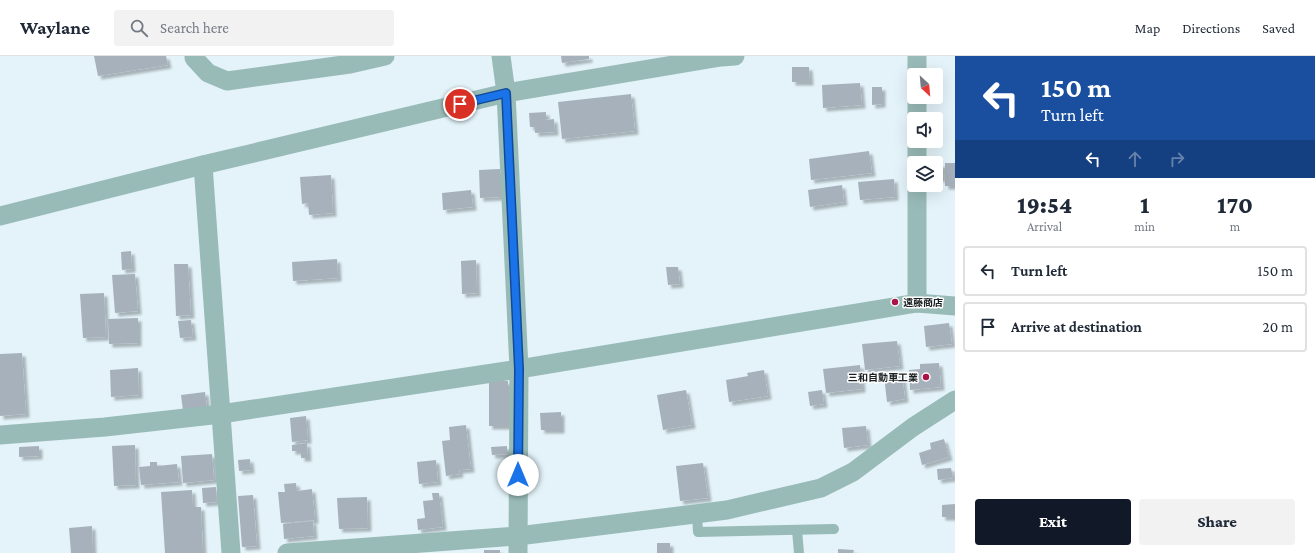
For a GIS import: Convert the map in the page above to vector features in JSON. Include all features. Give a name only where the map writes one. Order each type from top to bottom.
[{"type":"street","points":[[194,56],[194,58],[208,73],[227,81],[350,64],[385,56]]},
{"type":"street","points":[[501,56],[506,93],[519,369],[518,545]]},
{"type":"street","points":[[0,216],[203,165],[506,93],[720,57],[734,56]]},
{"type":"street","points":[[917,56],[917,68]]},
{"type":"street","points":[[203,165],[231,553]]},
{"type":"street","points":[[917,192],[917,303]]},
{"type":"street","points":[[0,435],[105,427],[221,414],[519,369],[917,303],[955,306]]},
{"type":"street","points":[[287,553],[518,545],[727,510],[821,488],[852,472],[913,427],[955,400]]},
{"type":"lane","points":[[697,514],[698,532],[834,529]]},
{"type":"lane","points":[[797,530],[799,553]]},
{"type":"building","points":[[94,56],[166,56],[168,65],[98,76]]},
{"type":"building","points":[[561,56],[589,56],[589,59],[562,63]]},
{"type":"building","points":[[792,67],[809,67],[810,82],[792,82]]},
{"type":"building","points":[[860,83],[862,105],[823,108],[822,85]]},
{"type":"building","points":[[872,87],[882,87],[882,104],[872,105]]},
{"type":"building","points":[[631,94],[635,131],[562,139],[558,102]]},
{"type":"building","points":[[546,112],[546,120],[554,119],[555,132],[535,133],[535,127],[530,127],[529,113]]},
{"type":"building","points":[[869,151],[872,173],[811,180],[809,159]]},
{"type":"building","points":[[945,163],[955,163],[955,186],[945,186]]},
{"type":"building","points":[[500,169],[500,197],[480,198],[479,170]]},
{"type":"building","points":[[331,175],[333,213],[309,215],[308,203],[302,204],[300,177]]},
{"type":"building","points":[[894,179],[895,197],[860,200],[858,182]]},
{"type":"building","points":[[842,185],[844,202],[810,207],[808,190]]},
{"type":"building","points":[[471,190],[473,207],[443,210],[442,193]]},
{"type":"building","points":[[131,251],[132,269],[122,270],[121,252]]},
{"type":"building","points":[[337,259],[338,278],[293,281],[292,262]]},
{"type":"building","points":[[476,260],[477,293],[462,294],[461,261]]},
{"type":"building","points":[[174,264],[188,264],[191,315],[176,316]]},
{"type":"building","points":[[666,267],[678,267],[680,284],[668,285]]},
{"type":"building","points":[[135,274],[138,311],[115,313],[112,275]]},
{"type":"building","points":[[104,293],[106,337],[83,338],[80,294]]},
{"type":"building","points":[[138,318],[138,343],[109,344],[108,319]]},
{"type":"building","points":[[191,320],[193,337],[180,338],[178,321]]},
{"type":"building","points":[[949,323],[952,344],[926,347],[924,326]]},
{"type":"building","points":[[897,341],[900,366],[865,370],[862,344]]},
{"type":"building","points":[[22,353],[26,414],[0,416],[0,354]]},
{"type":"building","points":[[939,363],[941,387],[910,390],[909,370],[920,369],[920,364]]},
{"type":"building","points":[[860,365],[862,389],[826,393],[823,369]]},
{"type":"building","points":[[138,368],[139,395],[111,397],[110,370]]},
{"type":"building","points":[[764,370],[768,396],[729,402],[726,380],[748,376],[747,373]]},
{"type":"building","points":[[902,374],[905,399],[887,402],[884,376]]},
{"type":"building","points":[[489,381],[508,381],[508,426],[489,426]]},
{"type":"building","points":[[686,390],[692,425],[663,430],[657,395]]},
{"type":"building","points":[[822,390],[824,404],[810,406],[808,392]]},
{"type":"building","points":[[205,392],[207,408],[183,411],[181,395]]},
{"type":"building","points":[[561,412],[561,430],[541,430],[540,413]]},
{"type":"building","points":[[306,416],[308,440],[292,442],[290,418]]},
{"type":"building","points":[[466,425],[471,469],[459,470],[460,474],[446,476],[442,441],[450,440],[449,427]]},
{"type":"building","points":[[866,426],[868,445],[844,448],[842,428]]},
{"type":"building","points":[[944,439],[949,457],[922,465],[919,453],[931,449],[930,443]]},
{"type":"building","points":[[307,443],[308,458],[301,458],[301,451],[292,451],[292,445]]},
{"type":"building","points":[[135,445],[136,485],[114,486],[112,446]]},
{"type":"building","points":[[39,446],[39,456],[19,457],[19,447]]},
{"type":"building","points":[[507,446],[507,454],[492,455],[491,447]]},
{"type":"building","points":[[212,454],[214,480],[183,483],[181,456]]},
{"type":"building","points":[[250,459],[251,470],[239,471],[238,460]]},
{"type":"building","points":[[436,460],[438,482],[419,484],[417,462]]},
{"type":"building","points":[[150,462],[157,462],[157,466],[177,464],[179,482],[141,485],[139,467],[150,466]]},
{"type":"building","points":[[703,463],[708,498],[680,501],[676,466]]},
{"type":"building","points":[[951,468],[953,478],[938,480],[937,469]]},
{"type":"building","points":[[296,483],[297,491],[312,489],[315,520],[281,523],[278,492],[285,492],[284,484]]},
{"type":"building","points":[[216,487],[217,502],[203,503],[202,488]]},
{"type":"building","points":[[192,490],[193,507],[201,507],[203,553],[165,553],[161,492]]},
{"type":"building","points":[[432,493],[439,493],[443,527],[418,530],[417,519],[425,518],[423,501],[433,500]]},
{"type":"building","points":[[253,495],[257,546],[242,547],[238,496]]},
{"type":"building","points":[[367,497],[368,528],[339,529],[337,498]]},
{"type":"building","points":[[955,504],[955,517],[942,517],[942,505]]},
{"type":"building","points":[[313,521],[314,536],[284,539],[283,524]]},
{"type":"building","points":[[92,526],[93,553],[71,553],[69,528]]},
{"type":"building","points":[[657,543],[670,543],[670,553],[657,553]]},
{"type":"building","points":[[838,549],[854,550],[853,553],[838,553]]},
{"type":"building","points":[[484,550],[500,550],[500,553],[484,553]]},
{"type":"place","name":"遠藤商店","points":[[895,302]]},
{"type":"place","name":"三和自動車工業","points":[[926,377]]},
{"type":"route","points":[[460,104],[506,93],[519,369],[518,475]]}]
